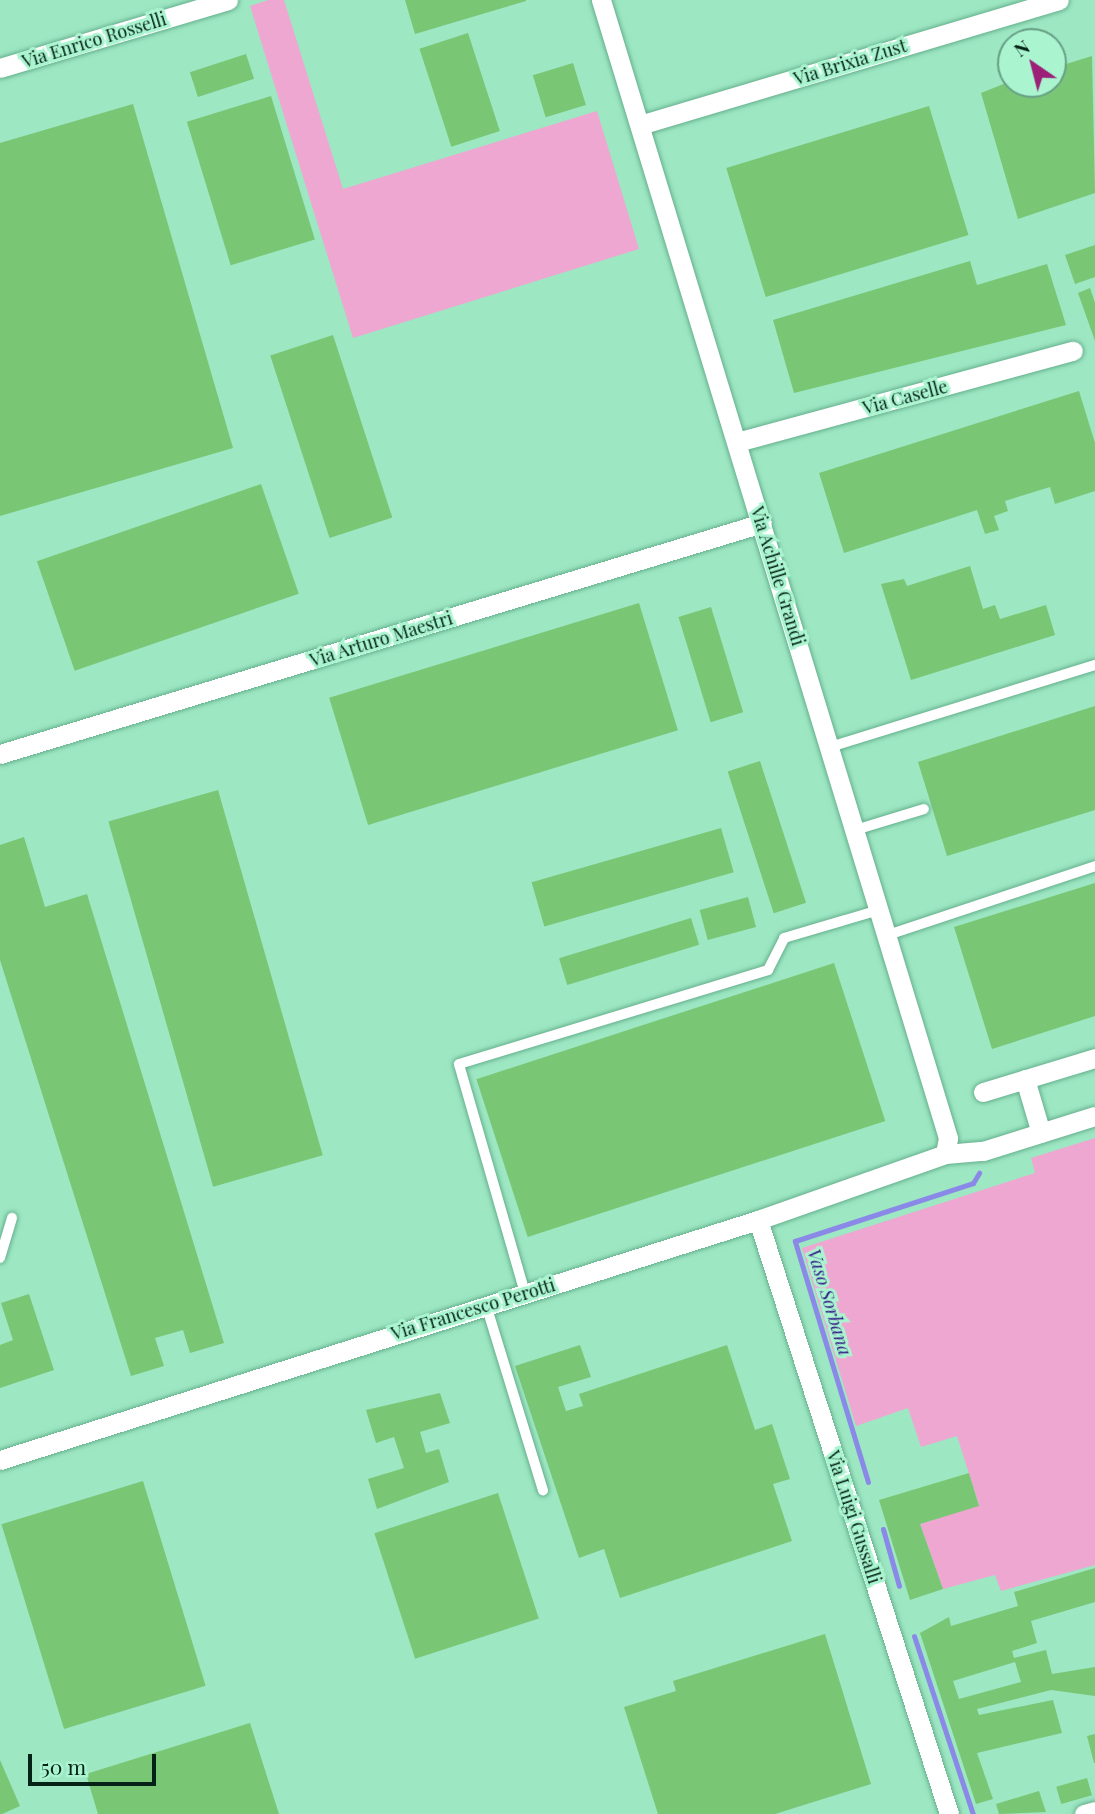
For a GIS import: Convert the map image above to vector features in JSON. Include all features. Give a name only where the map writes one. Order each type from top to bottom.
[{"type":"street","name":"Via Enrico Rosselli","points":[[0,68],[228,0]]},
{"type":"street","name":"Via Achille Grandi","points":[[601,0],[948,1138],[945,1154]]},
{"type":"street","name":"Via Brixia Zust","points":[[640,125],[1059,0]]},
{"type":"street","name":"Via Caselle","points":[[737,442],[1073,351]]},
{"type":"street","name":"Via Arturo Maestri","points":[[0,754],[762,523]]},
{"type":"street","points":[[983,1092],[1095,1058]]},
{"type":"street","points":[[1025,1079],[1041,1133]]},
{"type":"street","name":"Via Francesco Perotti","points":[[0,1460],[758,1220],[945,1154],[983,1151],[1095,1116]]},
{"type":"street","name":"Via Luigi Gussalli","points":[[758,1220],[949,1814]]},
{"type":"street","points":[[1084,1814],[1095,1811]]},
{"type":"lane","points":[[830,747],[1095,665]]},
{"type":"lane","points":[[855,830],[924,809]]},
{"type":"lane","points":[[885,936],[1095,866]]},
{"type":"lane","points":[[525,1293],[515,1247],[459,1064],[768,970],[784,938],[879,910]]},
{"type":"lane","points":[[0,1258],[12,1218]]},
{"type":"lane","points":[[486,1304],[543,1490]]},
{"type":"shaded area","points":[[268,0],[284,0],[343,189],[597,111],[639,249],[353,338],[250,6]]},
{"type":"shaded area","points":[[1095,1138],[1095,1565],[1001,1591],[995,1575],[943,1589],[920,1524],[979,1505],[957,1436],[921,1447],[908,1408],[856,1426],[802,1248],[1035,1173],[1031,1158]]},
{"type":"building","points":[[405,0],[526,0],[526,1],[415,34]]},
{"type":"building","points":[[468,33],[500,131],[451,147],[419,49]]},
{"type":"building","points":[[246,54],[254,79],[198,97],[190,72]]},
{"type":"building","points":[[1092,56],[1095,193],[1018,219],[981,93],[997,87],[997,98],[1067,98],[1067,64]]},
{"type":"building","points":[[573,63],[586,105],[546,117],[533,75]]},
{"type":"building","points":[[271,96],[315,239],[231,265],[187,122]]},
{"type":"building","points":[[133,104],[233,448],[0,516],[0,143]]},
{"type":"building","points":[[929,106],[968,235],[766,297],[726,168]]},
{"type":"building","points":[[1095,245],[1095,277],[1075,284],[1065,255]]},
{"type":"building","points":[[970,261],[977,285],[1047,264],[1066,325],[794,393],[773,320]]},
{"type":"building","points":[[1090,288],[1095,303],[1095,341],[1078,293]]},
{"type":"building","points":[[333,335],[392,518],[330,538],[270,355]]},
{"type":"building","points":[[1079,391],[1095,443],[1095,491],[1055,504],[1050,487],[1005,501],[1008,511],[994,516],[999,530],[985,534],[977,510],[844,553],[819,473]]},
{"type":"building","points":[[261,484],[299,594],[75,671],[37,561]]},
{"type":"building","points":[[970,566],[983,609],[995,605],[1000,619],[1046,605],[1055,635],[911,680],[881,584],[904,579],[907,586]]},
{"type":"building","points":[[639,603],[678,730],[368,825],[329,698]]},
{"type":"building","points":[[711,607],[743,712],[711,722],[678,617]]},
{"type":"building","points":[[1095,706],[1095,810],[947,856],[918,762]]},
{"type":"building","points":[[760,761],[806,903],[774,913],[728,772]]},
{"type":"building","points":[[218,790],[323,1155],[213,1187],[108,821]]},
{"type":"building","points":[[721,828],[734,872],[544,927],[532,882]]},
{"type":"building","points":[[24,837],[45,907],[87,894],[224,1343],[190,1353],[183,1330],[155,1338],[164,1366],[131,1376],[0,960],[0,845]]},
{"type":"building","points":[[1095,883],[1095,1016],[992,1049],[954,927]]},
{"type":"building","points":[[748,897],[756,927],[708,940],[700,910]]},
{"type":"building","points":[[691,918],[699,945],[567,985],[559,958]]},
{"type":"building","points":[[834,963],[885,1121],[528,1237],[476,1079]]},
{"type":"building","points":[[29,1294],[54,1370],[0,1388],[0,1345],[13,1340],[1,1303]]},
{"type":"building","points":[[580,1345],[591,1377],[558,1387],[566,1411],[583,1406],[579,1394],[727,1345],[755,1430],[772,1424],[790,1479],[773,1484],[792,1541],[620,1598],[604,1549],[579,1558],[515,1366]]},
{"type":"building","points":[[440,1393],[450,1423],[420,1432],[426,1453],[439,1449],[449,1482],[377,1509],[368,1479],[404,1468],[394,1437],[376,1443],[366,1410]]},
{"type":"building","points":[[969,1473],[979,1506],[920,1524],[943,1589],[910,1600],[879,1500]]},
{"type":"building","points":[[143,1481],[206,1686],[64,1729],[1,1524]]},
{"type":"building","points":[[498,1493],[539,1619],[415,1659],[374,1533]]},
{"type":"building","points":[[1095,1568],[1095,1602],[1031,1621],[1037,1643],[1012,1651],[1014,1658],[1046,1650],[1052,1674],[1095,1667],[1095,1696],[1051,1690],[977,1709],[979,1715],[1053,1700],[1062,1733],[977,1753],[993,1799],[976,1804],[920,1633],[949,1617],[951,1626],[1018,1606],[1014,1592]],"holes":[[[1015,1662],[1021,1682],[959,1699],[953,1681]]]},
{"type":"building","points":[[825,1634],[871,1784],[775,1814],[658,1814],[624,1707],[676,1691],[673,1681]]},
{"type":"building","points":[[250,1723],[279,1814],[98,1814],[86,1774]]},
{"type":"building","points":[[1095,1734],[1095,1763],[1094,1763],[1087,1736]]},
{"type":"building","points":[[0,1760],[20,1806],[2,1814],[0,1814]]},
{"type":"building","points":[[1087,1778],[1092,1795],[1061,1804],[1056,1787]]},
{"type":"building","points":[[1039,1791],[1046,1812],[999,1814],[996,1804]]},
{"type":"waterway","name":"Vaso Sorbana","points":[[868,1482],[795,1241],[973,1183],[979,1173]]},
{"type":"waterway","name":"Vaso Sorbana","points":[[883,1529],[899,1586]]},
{"type":"waterway","name":"Vaso Sorbana","points":[[914,1636],[973,1814]]}]
